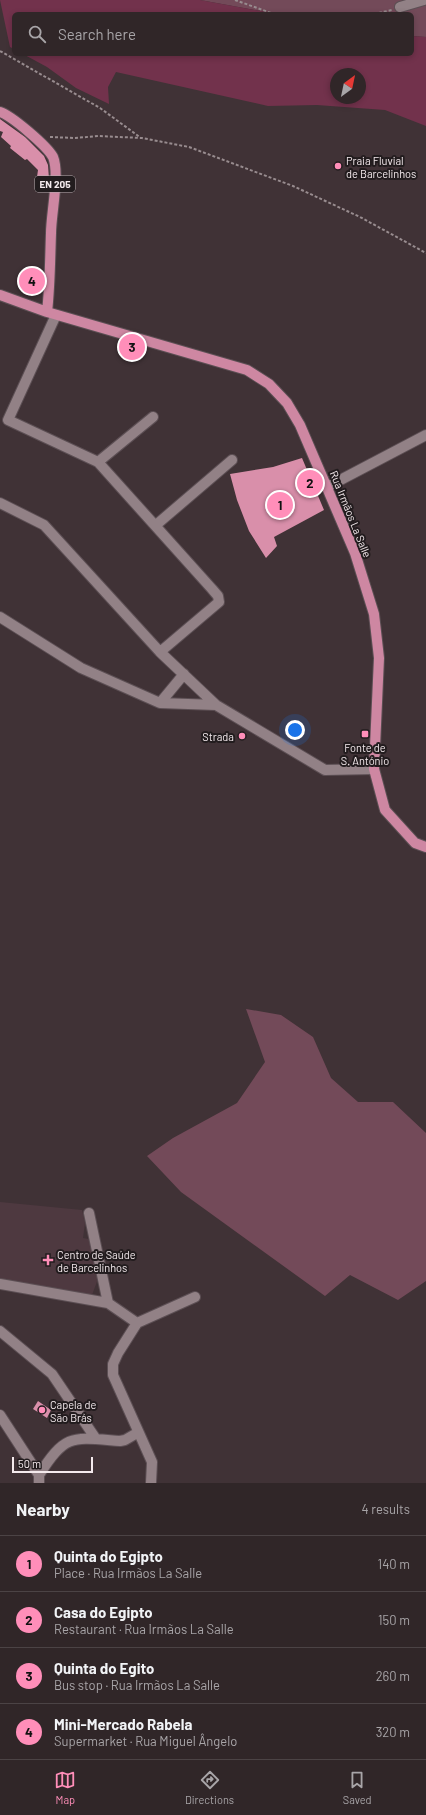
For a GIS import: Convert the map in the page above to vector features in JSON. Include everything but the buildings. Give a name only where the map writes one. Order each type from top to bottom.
[{"type":"main road","name":"EN 205","points":[[0,112],[7,114],[40,142],[53,157],[56,180],[51,232],[51,314]]},
{"type":"main road","name":"Rua Irmãos La Salle","points":[[0,295],[51,314],[247,370],[269,384],[287,404],[300,425],[355,553],[374,614],[379,658],[374,769],[385,810],[415,843],[426,847]]},
{"type":"street","points":[[400,7],[424,0]]},
{"type":"street","points":[[51,314],[8,420],[98,462],[218,596],[219,602],[160,652]]},
{"type":"street","points":[[98,462],[153,417]]},
{"type":"street","points":[[327,487],[426,435]]},
{"type":"street","points":[[156,525],[232,460]]},
{"type":"street","points":[[0,503],[44,525],[160,652],[216,705],[325,770],[374,769]]},
{"type":"street","points":[[1,620],[82,668],[160,703],[216,705]]},
{"type":"street","points":[[160,703],[184,674]]},
{"type":"street","points":[[89,1213],[108,1303]]},
{"type":"street","points":[[0,1284],[108,1303],[137,1323]]},
{"type":"street","points":[[151,1483],[152,1462],[137,1433],[113,1375],[113,1364],[118,1353],[137,1323],[195,1297]]},
{"type":"street","points":[[0,1331],[52,1374],[96,1439]]},
{"type":"street","points":[[0,1415],[39,1479],[53,1454],[65,1443],[74,1439],[120,1441],[125,1440],[137,1433]]},
{"type":"path","points":[[235,0],[268,12]]},
{"type":"path","points":[[381,12],[400,7]]},
{"type":"path","points":[[0,51],[100,108],[142,138]]},
{"type":"path","points":[[40,142],[53,136],[76,138],[98,136],[142,138],[189,147],[293,186],[360,217],[426,254]]},
{"type":"shaded area","points":[[0,0],[200,0],[266,12],[12,12],[12,48],[10,47]]},
{"type":"shaded area","points":[[200,0],[426,0],[426,37],[414,36],[414,12],[266,12]]},
{"type":"shaded area","points":[[414,36],[426,37],[426,126],[385,110],[317,105],[268,106],[116,72],[108,87],[109,104],[76,88],[47,67],[27,56],[414,56]]},
{"type":"shaded area","points":[[246,1009],[281,1015],[313,1037],[331,1078],[358,1102],[393,1102],[426,1133],[426,1281],[398,1300],[350,1275],[325,1296],[181,1192],[147,1156],[173,1138],[237,1103],[265,1062]]},
{"type":"shaded area","name":"Centro de Saúde de Barcelinhos","points":[[0,1202],[82,1210],[85,1223],[83,1238],[88,1239],[92,1244],[99,1276],[92,1295],[0,1280]]},
{"type":"place","name":"Praia Fluvial de Barcelinhos","points":[[338,166]]},
{"type":"place","name":"Mini-Mercado Rabela","points":[[32,281]]},
{"type":"place","name":"Quinta do Egito","points":[[132,347]]},
{"type":"place","name":"Casa do Egipto","points":[[310,483]]},
{"type":"place","name":"Quinta do Egipto","points":[[280,505]]},
{"type":"place","name":"Fonte de S. António","points":[[365,734]]},
{"type":"place","name":"Strada","points":[[242,736]]},
{"type":"place","name":"Centro de Saúde de Barcelinhos","points":[[48,1260]]},
{"type":"place","name":"Capela de São Brás","points":[[42,1410]]}]
